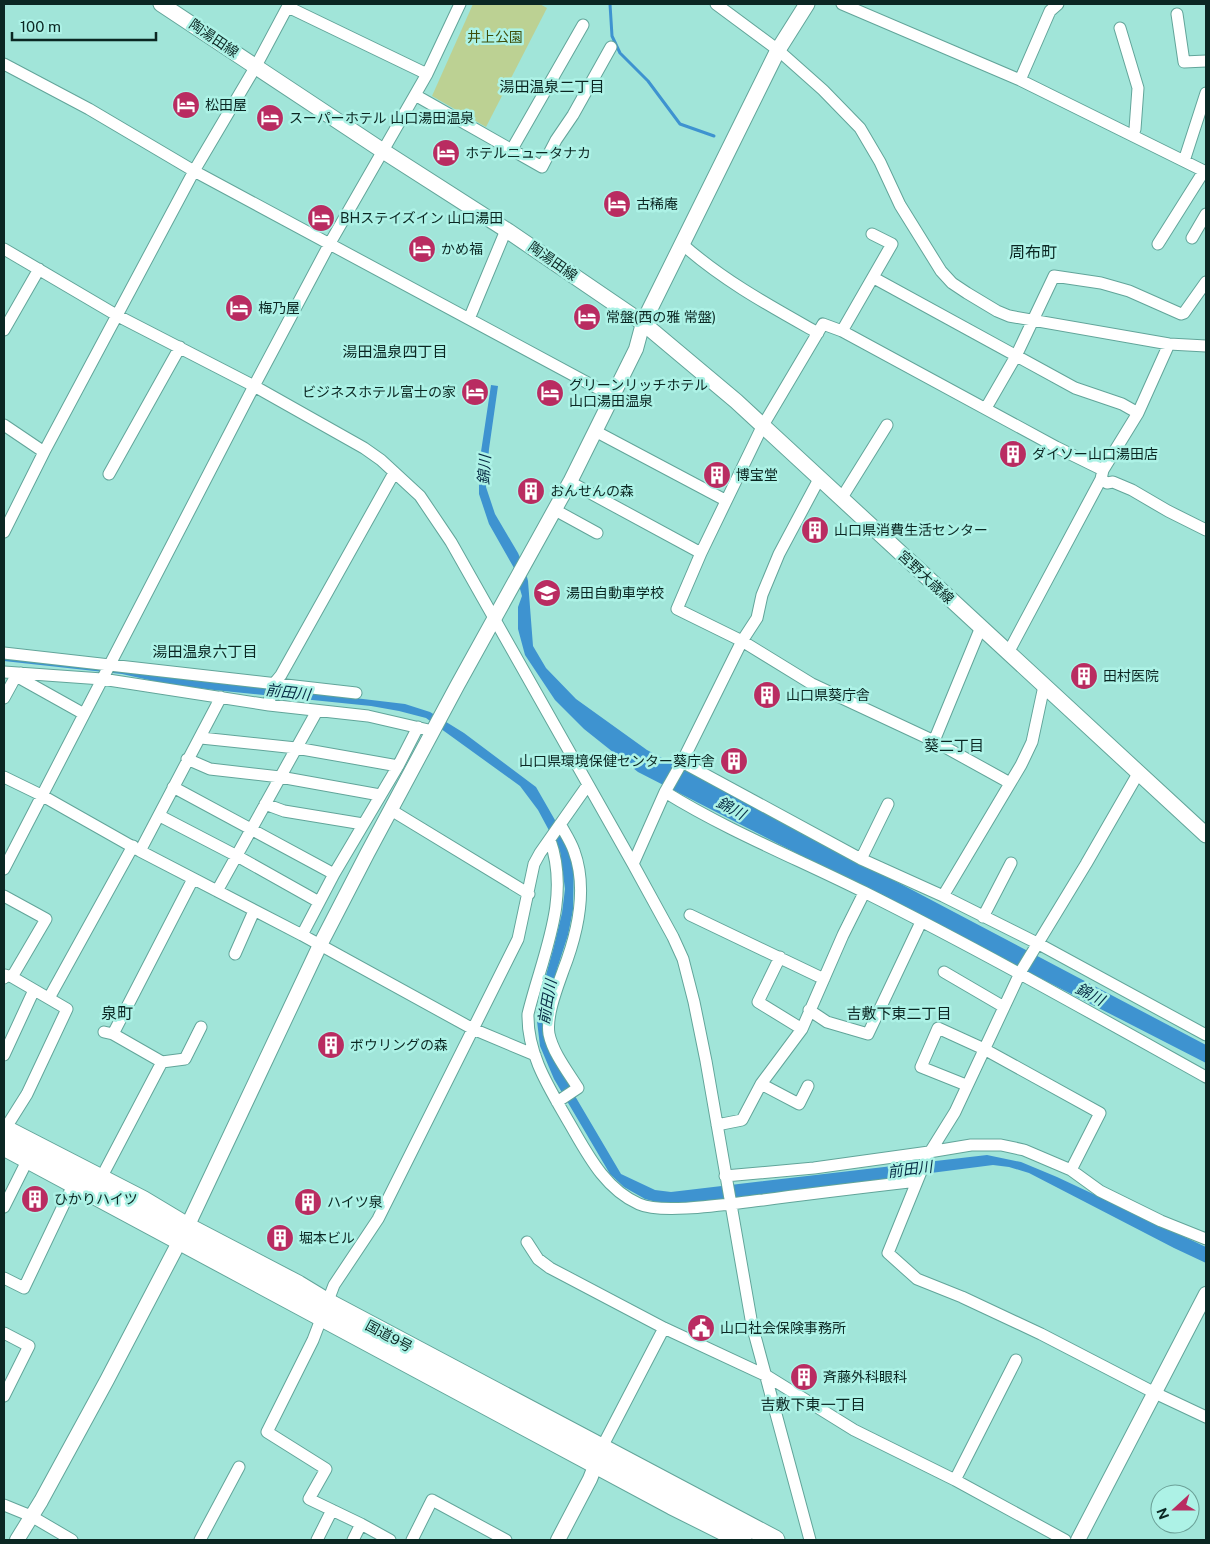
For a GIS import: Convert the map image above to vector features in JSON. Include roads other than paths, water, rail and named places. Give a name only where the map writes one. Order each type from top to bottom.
[{"type":"highway","name":"国道9号","points":[[4,1135],[142,1200],[182,1234]]},
{"type":"highway","name":"国道9号","points":[[4,1135],[28,1159],[74,1184],[298,1285],[324,1310],[598,1456],[742,1540]]},
{"type":"highway","name":"国道9号","points":[[598,1456],[775,1540]]},
{"type":"main road","name":"陶湯田線","points":[[161,4],[506,230],[642,323]]},
{"type":"main road","points":[[642,323],[778,50],[807,4]]},
{"type":"main road","name":"宮野大歳線","points":[[642,323],[714,383],[1206,835]]},
{"type":"street","points":[[4,869],[330,243],[428,74],[460,4]]},
{"type":"street","points":[[716,4],[778,50],[823,90],[860,128],[880,162],[900,205],[941,271],[952,283],[997,311],[1009,316],[1169,344],[1206,346]]},
{"type":"street","points":[[842,4],[1020,80],[1205,171],[1158,244]]},
{"type":"street","points":[[1020,80],[1050,11],[1058,4]]},
{"type":"street","points":[[4,532],[44,452],[194,171],[256,66],[288,6],[428,74]]},
{"type":"street","points":[[1177,14],[1184,62],[1206,60]]},
{"type":"street","points":[[512,149],[583,25]]},
{"type":"street","points":[[1120,28],[1138,88],[1135,129],[1132,135]]},
{"type":"street","points":[[415,95],[542,167],[611,47]]},
{"type":"street","points":[[4,64],[89,109],[194,171],[612,396]]},
{"type":"street","points":[[1184,161],[1206,93]]},
{"type":"street","points":[[1192,238],[1206,214]]},
{"type":"street","points":[[469,319],[506,230]]},
{"type":"street","points":[[842,331],[892,244],[872,234]]},
{"type":"street","points":[[681,243],[703,262],[761,301],[818,333]]},
{"type":"street","points":[[4,249],[118,316],[254,386],[364,448],[381,460],[420,496],[435,518],[495,618],[587,786],[633,864],[673,938],[685,967],[694,1002],[718,1125],[725,1176],[752,1325],[810,1540]]},
{"type":"street","points":[[4,330],[39,269]]},
{"type":"street","points":[[986,408],[1016,356],[1054,276],[1101,283],[1129,291],[1181,314],[1184,313],[1206,282]]},
{"type":"street","points":[[874,278],[1075,388],[1122,404],[1138,414]]},
{"type":"street","points":[[17,1540],[41,1501],[107,1380],[182,1234],[320,945],[390,810],[570,482],[636,348],[642,323]]},
{"type":"street","points":[[1010,783],[934,741],[812,684],[742,641],[677,609],[701,553],[762,427],[823,324],[842,331],[1056,447],[1102,474],[1108,483],[1113,482],[1132,490],[1206,530]]},
{"type":"street","points":[[1008,653],[1102,474],[1138,414],[1169,344]]},
{"type":"street","points":[[108,474],[180,347]]},
{"type":"street","points":[[4,425],[44,452]]},
{"type":"street","points":[[841,499],[887,425]]},
{"type":"street","points":[[595,431],[726,500]]},
{"type":"street","points":[[269,705],[273,684],[281,675],[394,473]]},
{"type":"street","points":[[633,864],[665,792],[682,762],[742,641],[757,618],[762,594],[776,562],[819,479]]},
{"type":"street","points":[[570,482],[701,553]]},
{"type":"street","points":[[555,510],[597,533]]},
{"type":"street","points":[[934,741],[981,628]]},
{"type":"street","points":[[4,654],[356,693]]},
{"type":"street","points":[[4,672],[19,675],[102,678],[269,705],[368,716],[433,731]]},
{"type":"street","points":[[4,698],[19,675]]},
{"type":"street","points":[[19,675],[84,714]]},
{"type":"street","points":[[943,896],[1021,765],[1032,742],[1044,686]]},
{"type":"street","points":[[49,998],[137,849],[160,816],[173,787],[221,697]]},
{"type":"street","points":[[217,891],[317,711]]},
{"type":"street","points":[[302,935],[362,824],[398,766],[418,728]]},
{"type":"street","points":[[200,738],[296,748],[398,766]]},
{"type":"street","points":[[188,759],[210,769],[280,777],[380,795]]},
{"type":"street","points":[[682,762],[861,859],[943,896],[1038,944],[1206,1035]]},
{"type":"street","points":[[1139,772],[1021,973],[954,1112],[928,1154],[888,1253],[917,1279],[962,1296],[1206,1417]]},
{"type":"street","points":[[4,777],[41,795],[137,849],[302,935],[474,1029],[535,1055]]},
{"type":"street","points":[[390,1540],[309,1499],[326,1469],[267,1432],[312,1340],[334,1285],[378,1219],[518,939],[534,864],[587,786]]},
{"type":"street","points":[[173,787],[334,874]]},
{"type":"street","points":[[665,792],[696,810],[864,892],[1021,973],[1206,1077]]},
{"type":"street","points":[[266,804],[284,811],[362,824]]},
{"type":"street","points":[[861,859],[888,804]]},
{"type":"street","points":[[390,810],[528,894]]},
{"type":"street","points":[[160,816],[319,902]]},
{"type":"street","points":[[557,1102],[578,1088],[552,1045],[549,1027],[558,986],[568,960],[579,910],[580,887],[578,868],[574,850],[560,824]]},
{"type":"street","points":[[550,840],[555,855],[559,887],[558,901],[528,1014],[528,1028],[531,1045],[548,1085],[597,1169],[610,1184],[639,1204],[653,1208],[670,1208],[730,1204],[917,1180]]},
{"type":"street","points":[[983,917],[1011,863]]},
{"type":"street","points":[[193,879],[108,1033],[162,1062],[185,1059],[201,1027]]},
{"type":"street","points":[[718,1125],[742,1120],[761,1084],[802,1029],[864,892]]},
{"type":"street","points":[[4,896],[46,918],[8,977],[67,1009],[27,1094],[4,1135]]},
{"type":"street","points":[[235,954],[254,911]]},
{"type":"street","points":[[690,915],[824,980]]},
{"type":"street","points":[[810,1010],[827,1022],[868,1034],[921,922]]},
{"type":"street","points":[[780,957],[758,1002],[802,1029]]},
{"type":"street","points":[[944,972],[1004,1007]]},
{"type":"street","points":[[4,1055],[34,990]]},
{"type":"street","points":[[966,1085],[921,1067],[938,1028],[984,1049],[1100,1113],[1071,1170]]},
{"type":"street","points":[[100,1180],[162,1062]]},
{"type":"street","points":[[761,1084],[799,1104],[808,1086]]},
{"type":"street","points":[[725,1176],[814,1168],[928,1154],[971,1145],[1000,1145],[1024,1150],[1071,1170],[1100,1191],[1162,1221],[1206,1239]]},
{"type":"street","points":[[4,1208],[28,1159]]},
{"type":"street","points":[[4,1278],[24,1288],[74,1184]]},
{"type":"street","points":[[527,1242],[538,1259],[550,1268],[664,1328],[766,1376],[854,1430],[955,1480],[1065,1540]]},
{"type":"street","points":[[1078,1540],[1206,1294]]},
{"type":"street","points":[[558,1540],[590,1479],[598,1456],[664,1328]]},
{"type":"street","points":[[4,1333],[29,1346],[4,1396]]},
{"type":"street","points":[[955,1480],[1016,1360]]},
{"type":"street","points":[[200,1540],[239,1467]]},
{"type":"street","points":[[412,1540],[432,1500],[506,1540]]},
{"type":"street","points":[[4,1505],[31,1516],[72,1540]]},
{"type":"street","points":[[317,1540],[332,1510]]},
{"type":"street","points":[[353,1540],[361,1524]]},
{"type":"water","name":"錦川","points":[[491,385],[498,386],[489,449],[486,487],[495,514],[518,553],[525,569],[528,581],[533,646],[546,668],[576,699],[647,750],[1206,1045],[1206,1063],[638,772],[584,729],[555,700],[525,655],[518,629],[518,607],[522,596],[514,568],[489,524],[479,494],[479,465]]},
{"type":"water","name":"前田川","points":[[4,656],[405,704],[430,712],[464,733],[536,787],[567,841],[574,863],[573,910],[568,935],[557,969],[545,1030],[549,1047],[575,1096],[621,1174],[655,1190],[671,1192],[987,1155],[1021,1162],[1057,1177],[1206,1247],[1206,1263],[1029,1173],[1009,1167],[993,1165],[691,1204],[660,1203],[645,1199],[624,1187],[610,1174],[554,1079],[540,1046],[537,1021],[539,1000],[562,913],[565,889],[560,851],[538,810],[520,786],[426,718],[399,711],[371,706],[167,684],[122,674],[4,661]]},
{"type":"waterway","points":[[610,4],[612,36],[620,53],[648,81],[680,124],[714,136]]},
{"type":"place","name":"松田屋","points":[[186,105]]},
{"type":"place","name":"スーパーホテル 山口湯田温泉","points":[[270,118]]},
{"type":"place","name":"ホテルニュータナカ","points":[[446,153]]},
{"type":"place","name":"古稀庵","points":[[617,204]]},
{"type":"place","name":"BHステイズイン 山口湯田","points":[[321,218]]},
{"type":"place","name":"かめ福","points":[[422,249]]},
{"type":"place","name":"梅乃屋","points":[[239,308]]},
{"type":"place","name":"常盤(西の雅 常盤)","points":[[587,317]]},
{"type":"place","name":"ビジネスホテル富士の家","points":[[475,392]]},
{"type":"place","name":"グリーンリッチホテル 山口湯田温泉","points":[[550,393]]},
{"type":"place","name":"ダイソー山口湯田店","points":[[1013,454]]},
{"type":"place","name":"博宝堂","points":[[717,475]]},
{"type":"place","name":"おんせんの森","points":[[531,491]]},
{"type":"place","name":"山口県消費生活センター","points":[[815,530]]},
{"type":"place","name":"湯田自動車学校","points":[[547,593]]},
{"type":"place","name":"田村医院","points":[[1084,676]]},
{"type":"place","name":"山口県葵庁舎","points":[[767,695]]},
{"type":"place","name":"山口県環境保健センター葵庁舎","points":[[734,761]]},
{"type":"place","name":"ボウリングの森","points":[[331,1045]]},
{"type":"place","name":"ひかりハイツ","points":[[35,1199]]},
{"type":"place","name":"ハイツ泉","points":[[308,1202]]},
{"type":"place","name":"堀本ビル","points":[[280,1238]]},
{"type":"place","name":"山口社会保険事務所","points":[[701,1328]]},
{"type":"place","name":"斉藤外科眼科","points":[[804,1377]]},
{"type":"district","name":"湯田温泉二丁目","points":[[552,86]]},
{"type":"district","name":"周布町","points":[[1033,252]]},
{"type":"district","name":"湯田温泉四丁目","points":[[395,351]]},
{"type":"district","name":"湯田温泉六丁目","points":[[205,651]]},
{"type":"district","name":"葵二丁目","points":[[954,745]]},
{"type":"district","name":"泉町","points":[[117,1013]]},
{"type":"district","name":"吉敷下東二丁目","points":[[899,1013]]},
{"type":"district","name":"吉敷下東一丁目","points":[[813,1404]]},
{"type":"park label","name":"井上公園","points":[[495,37]]}]
